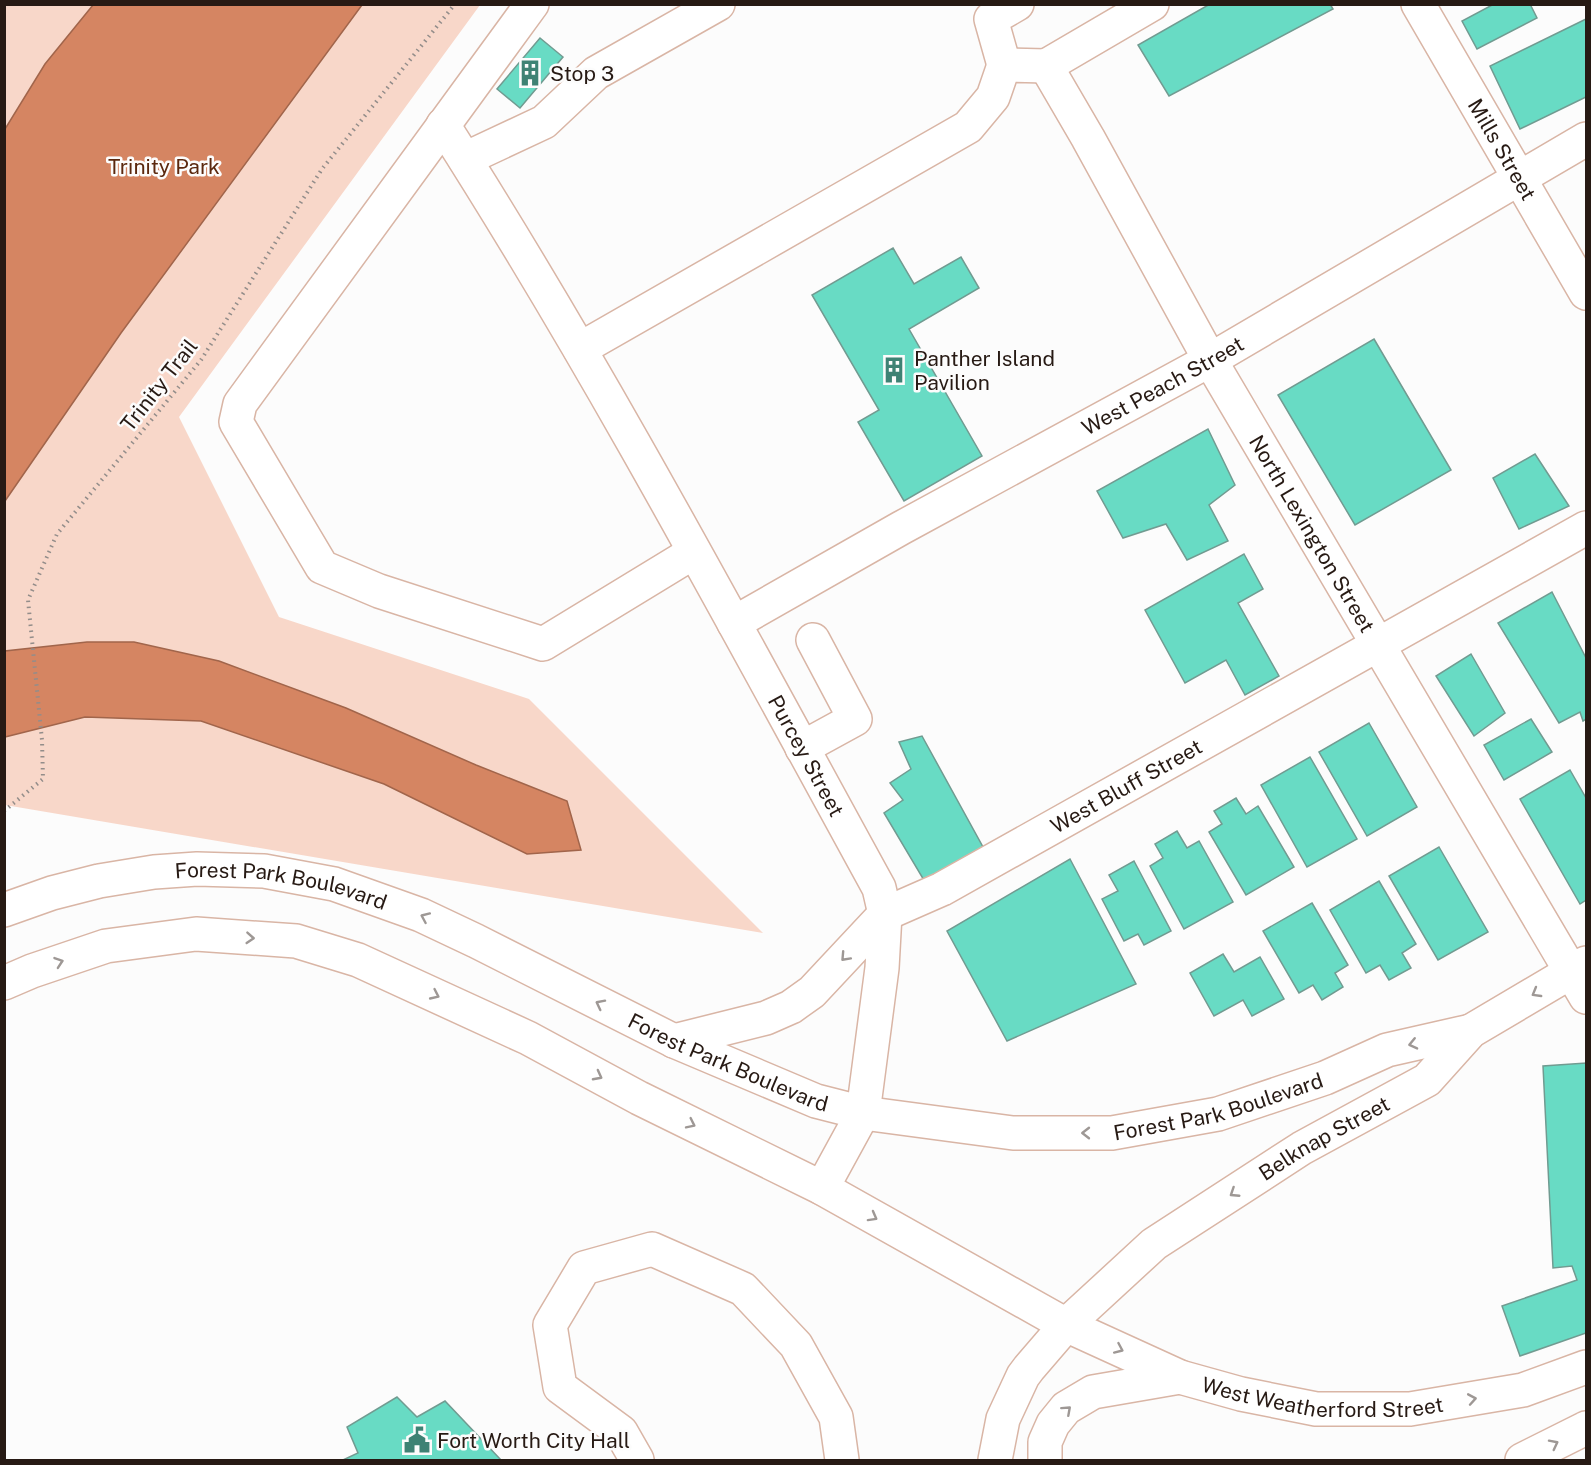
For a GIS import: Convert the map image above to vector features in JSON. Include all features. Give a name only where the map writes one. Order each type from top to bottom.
[{"type":"street","points":[[532,4],[240,404],[236,422],[322,567],[378,591],[543,644],[694,552]]},
{"type":"street","points":[[465,159],[544,122],[596,73],[718,4]]},
{"type":"street","points":[[1004,66],[1046,66],[1152,4]]},
{"type":"street","name":"Mills Street","points":[[1418,4],[1587,293]]},
{"type":"street","points":[[580,350],[968,128],[993,97],[1004,66],[997,9]]},
{"type":"street","name":"North Lexington Street","points":[[1046,66],[1210,360],[1377,644],[1582,977]]},
{"type":"street","name":"Purcey Street","points":[[443,124],[498,210],[580,350],[734,623],[879,888],[885,914],[882,968],[863,1113],[822,1188]]},
{"type":"street","name":"West Peach Street","points":[[734,623],[901,528],[1210,360],[1587,139]]},
{"type":"street","name":"West Bluff Street","points":[[674,1041],[766,1018],[791,1007],[812,992],[885,914],[942,889],[1587,528]]},
{"type":"street","points":[[802,748],[855,719],[813,640]]},
{"type":"street","name":"Forest Park Boulevard","points":[[4,910],[52,893],[99,881],[154,872],[197,869],[264,871],[334,884],[421,915],[476,940],[674,1041],[816,1101],[863,1113],[1013,1133],[1112,1133],[1218,1114],[1325,1078],[1387,1050],[1471,1031]]},
{"type":"street","points":[[4,983],[106,946],[196,934],[296,941],[358,960],[528,1038],[639,1098],[822,1188],[1066,1325]]},
{"type":"street","name":"Belknap Street","points":[[995,1461],[1003,1419],[1023,1376],[1066,1325],[1154,1244],[1302,1148],[1427,1080],[1471,1031],[1582,977]]},
{"type":"street","points":[[637,1461],[621,1432],[560,1387],[550,1325],[584,1268],[652,1249],[743,1289],[796,1345],[836,1417],[842,1461]]},
{"type":"street","name":"West Weatherford Street","points":[[1066,1325],[1180,1377],[1241,1394],[1316,1408],[1410,1409],[1522,1390],[1587,1367]]},
{"type":"street","points":[[1045,1461],[1045,1442],[1053,1424],[1066,1408],[1093,1392],[1180,1377]]},
{"type":"street","points":[[1522,1461],[1587,1428]]},
{"type":"path","name":"Trinity Trail","points":[[4,811],[43,779],[42,740],[28,600],[57,534],[201,360],[322,169],[455,4]]},
{"type":"green space","name":"Trinity Park","points":[[4,5],[480,5],[179,417],[279,617],[529,699],[763,933],[5,805]]},
{"type":"shaded area","points":[[93,5],[362,5],[121,333],[5,501],[5,129],[45,64]]},
{"type":"shaded area","points":[[87,642],[134,642],[219,661],[346,708],[476,765],[567,801],[581,850],[527,854],[384,784],[201,721],[85,717],[5,737],[5,651]]},
{"type":"building","points":[[1210,4],[1330,4],[1333,9],[1169,96],[1138,45]]},
{"type":"building","points":[[1494,4],[1530,4],[1537,18],[1477,49],[1462,21]]},
{"type":"building","points":[[1586,19],[1586,97],[1520,129],[1490,66]]},
{"type":"building","name":"Stop 3","points":[[540,38],[563,57],[520,108],[497,89]]},
{"type":"building","name":"Panther Island Pavilion","points":[[893,248],[914,284],[961,257],[979,288],[909,329],[982,456],[904,501],[858,422],[879,410],[812,295]]},
{"type":"building","points":[[1374,339],[1451,470],[1355,525],[1278,395]]},
{"type":"building","points":[[1208,429],[1235,485],[1209,505],[1228,541],[1187,560],[1166,524],[1123,538],[1097,491]]},
{"type":"building","points":[[1535,454],[1569,506],[1519,529],[1493,478]]},
{"type":"building","points":[[1244,554],[1263,589],[1238,603],[1279,676],[1245,695],[1226,660],[1185,683],[1145,610]]},
{"type":"building","points":[[1552,592],[1586,658],[1586,719],[1583,721],[1580,712],[1559,723],[1498,623]]},
{"type":"building","points":[[1471,654],[1505,713],[1474,736],[1436,676]]},
{"type":"building","points":[[1531,719],[1552,752],[1504,780],[1484,745]]},
{"type":"building","points":[[1369,723],[1417,807],[1367,836],[1319,752]]},
{"type":"building","points":[[922,736],[983,847],[925,882],[884,813],[903,800],[890,783],[911,769],[899,742]]},
{"type":"building","points":[[1310,757],[1357,839],[1307,867],[1261,785]]},
{"type":"building","points":[[1570,770],[1586,798],[1586,900],[1580,904],[1520,799]]},
{"type":"building","points":[[1236,798],[1246,814],[1258,806],[1294,867],[1246,895],[1209,832],[1222,824],[1214,811]]},
{"type":"building","points":[[1177,831],[1187,848],[1199,841],[1233,902],[1184,929],[1150,866],[1163,858],[1155,844]]},
{"type":"building","points":[[1439,847],[1488,932],[1438,960],[1389,876]]},
{"type":"building","points":[[1070,859],[1136,984],[1007,1041],[947,931]]},
{"type":"building","points":[[1134,861],[1171,931],[1144,945],[1138,934],[1124,941],[1102,899],[1118,891],[1109,875]]},
{"type":"building","points":[[1379,881],[1416,944],[1402,953],[1411,968],[1389,980],[1380,965],[1366,973],[1330,910]]},
{"type":"building","points":[[1312,903],[1348,965],[1335,973],[1343,987],[1322,1000],[1313,985],[1299,993],[1263,931]]},
{"type":"building","points":[[1223,954],[1234,972],[1260,957],[1284,999],[1252,1016],[1243,1000],[1214,1016],[1190,973]]},
{"type":"building","points":[[1586,1063],[1586,1333],[1520,1356],[1502,1306],[1577,1280],[1572,1266],[1553,1268],[1543,1066]]},
{"type":"building","name":"Fort Worth City Hall","points":[[397,1397],[417,1417],[445,1401],[501,1460],[343,1460],[358,1453],[347,1427]]},
{"type":"place","name":"Stop 3","points":[[530,73]]},
{"type":"place","name":"Panther Island Pavilion","points":[[894,370]]},
{"type":"place","name":"Fort Worth City Hall","points":[[417,1440]]}]
